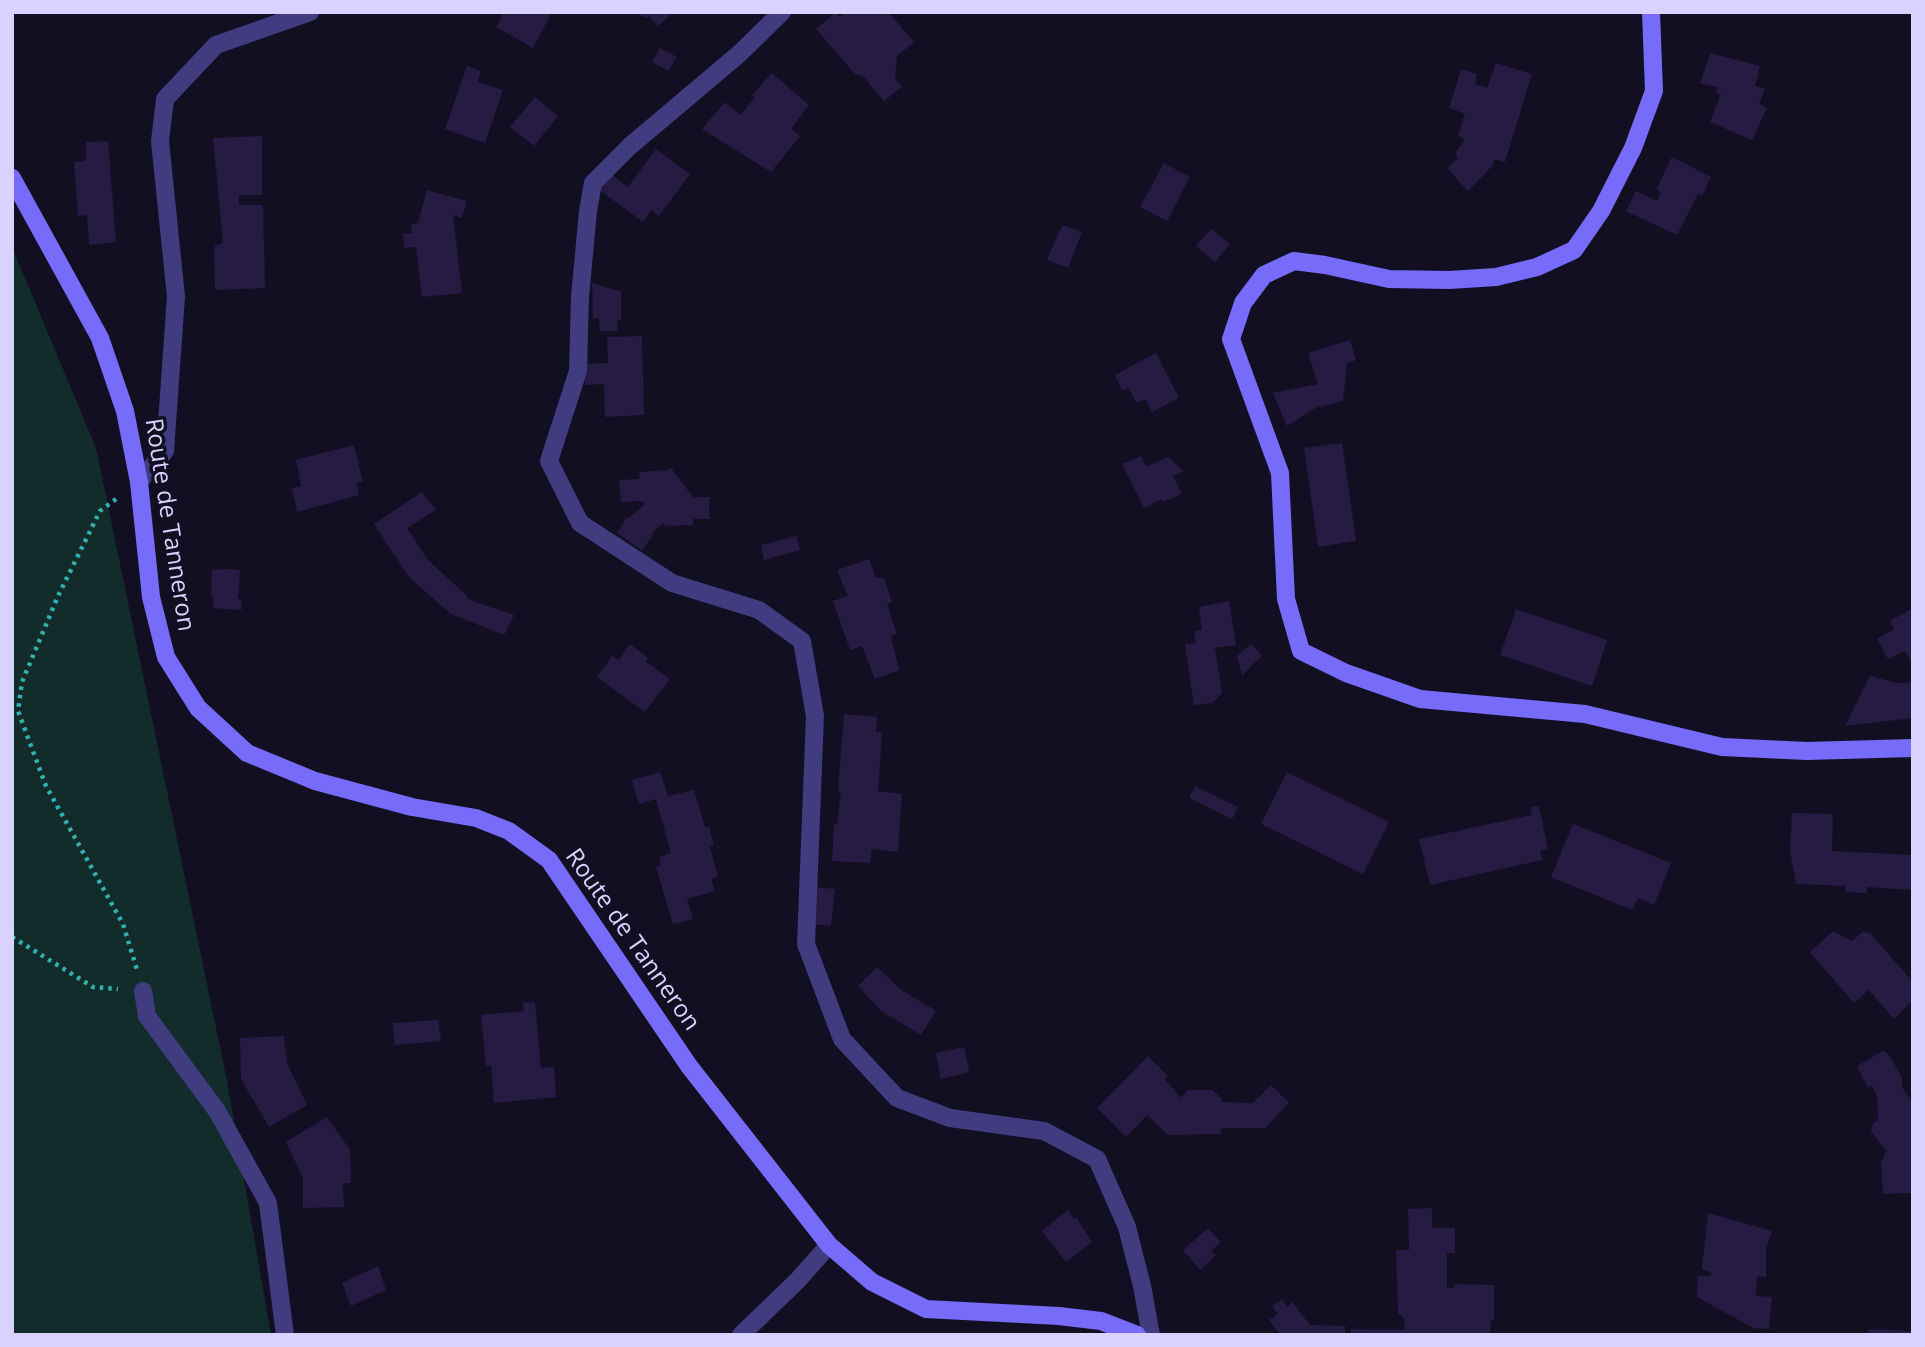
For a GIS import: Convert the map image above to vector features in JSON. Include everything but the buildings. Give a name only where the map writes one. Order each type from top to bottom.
[{"type":"street","points":[[139,482],[165,451],[176,297],[160,141],[165,99],[216,45],[310,12]]},
{"type":"street","points":[[782,12],[739,54],[630,146],[593,183],[580,297],[578,371],[549,461],[580,523],[672,583],[758,610],[803,641],[815,716],[806,944],[842,1039],[897,1098],[950,1118],[1044,1131],[1097,1159],[1127,1227],[1151,1335]]},
{"type":"street","points":[[1651,12],[1654,91],[1633,148],[1601,211],[1574,250],[1537,267],[1506,274],[1449,280],[1389,279],[1294,261],[1264,275],[1243,303],[1231,339],[1280,473],[1286,599],[1301,651],[1346,673],[1420,699],[1585,714],[1722,747],[1807,751],[1913,748]]},
{"type":"street","name":"Route de Tanneron","points":[[12,178],[100,338],[125,411],[139,482],[151,597],[166,657],[198,708],[247,753],[258,758],[315,781],[412,807],[476,818],[509,831],[549,860],[690,1066],[829,1245],[872,1282],[926,1310],[1059,1316],[1101,1321],[1137,1335]]},
{"type":"street","points":[[143,991],[147,1016],[217,1111],[268,1203],[285,1335]]},
{"type":"street","points":[[741,1335],[798,1280],[829,1245]]},
{"type":"path","points":[[12,937],[93,987],[143,991],[123,924],[46,786],[18,711],[22,682],[58,596],[100,511],[139,482]]},
{"type":"green space","points":[[12,247],[96,448],[227,1081],[271,1335],[12,1335]]}]
